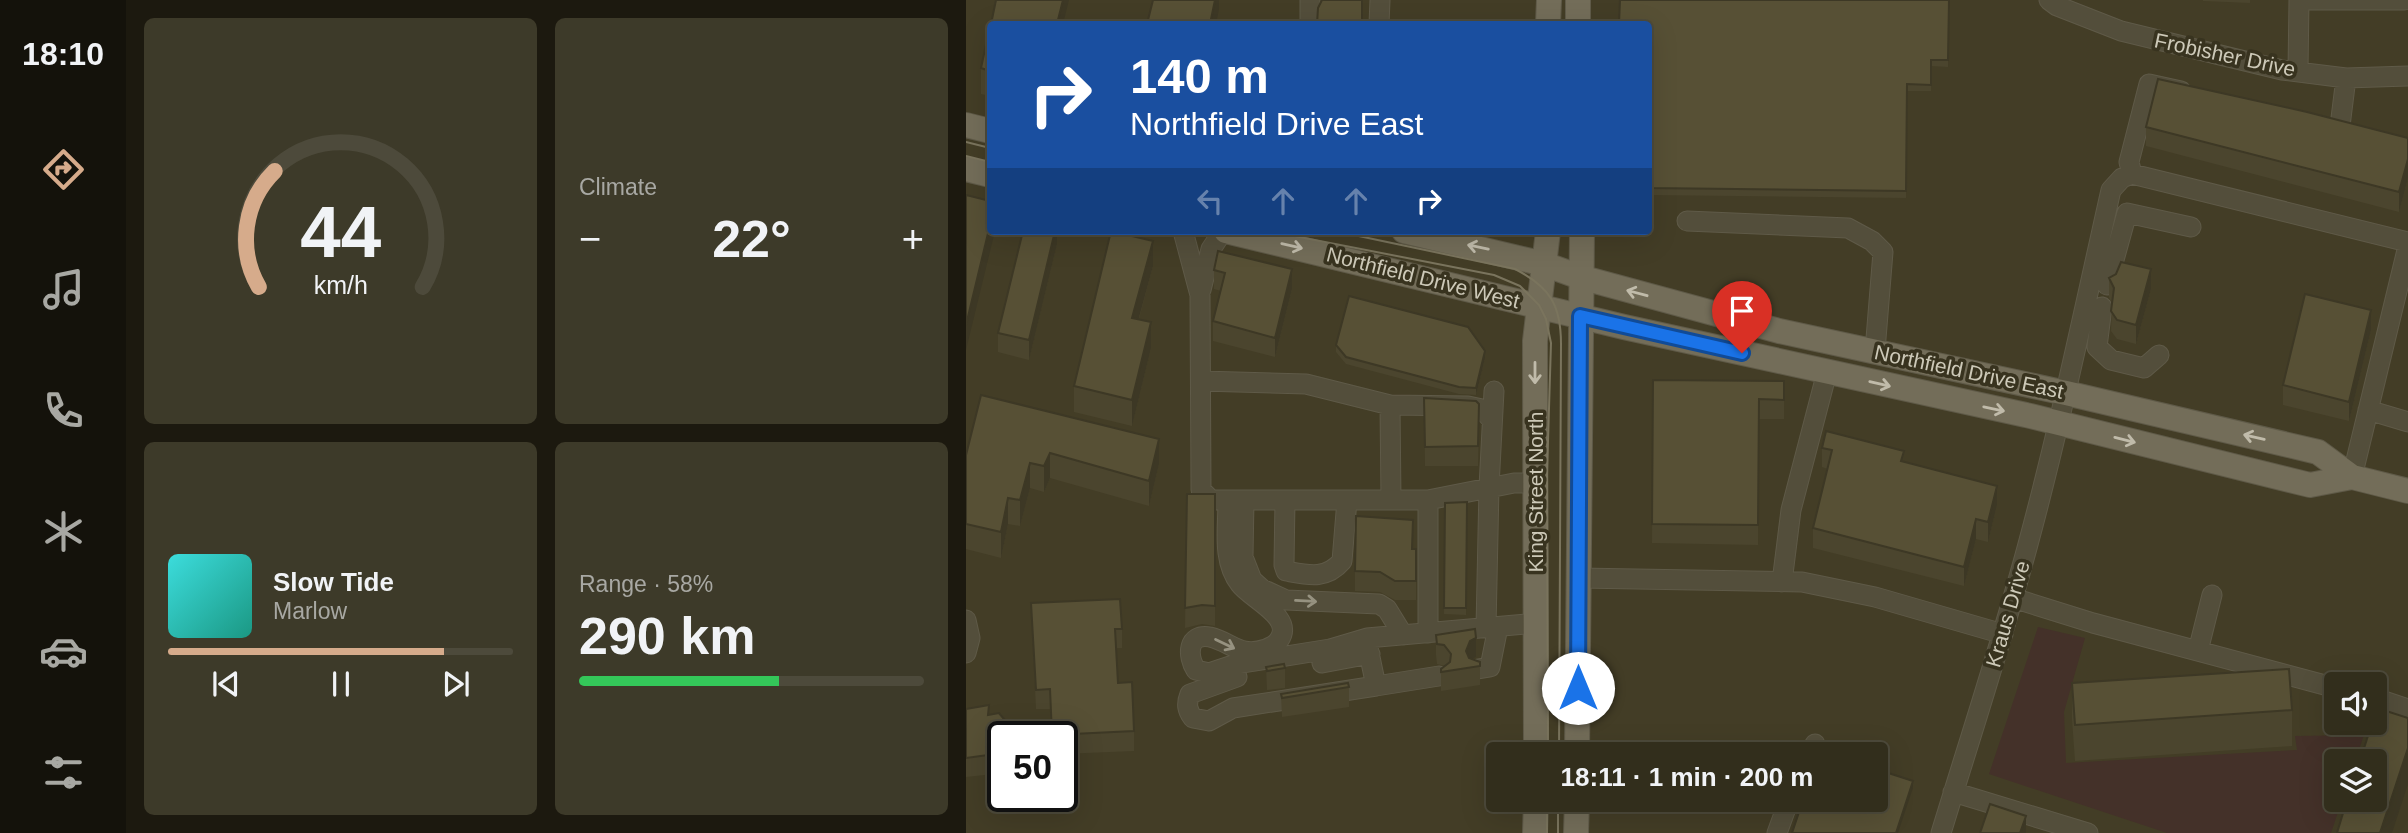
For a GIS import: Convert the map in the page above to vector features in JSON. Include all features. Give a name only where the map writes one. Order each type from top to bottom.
[{"type":"main road","points":[[1549,0],[1549,21]]},
{"type":"main road","points":[[1578,0],[1578,21]]},
{"type":"main road","points":[[966,125],[987,130]]},
{"type":"main road","points":[[966,169],[987,173]]},
{"type":"main road","name":"Northfield Drive West","points":[[1241,235],[1580,316]]},
{"type":"main road","name":"Northfield Drive West","points":[[1421,235],[1545,264],[1580,277]]},
{"type":"main road","name":"King Street North","points":[[1536,742],[1535,341],[1548,235]]},
{"type":"main road","name":"King Street North","points":[[1577,742],[1582,235]]},
{"type":"main road","name":"Northfield Drive East","points":[[1580,277],[1779,331],[2066,393],[2318,452],[2352,477],[2408,491]]},
{"type":"main road","name":"Northfield Drive East","points":[[1580,316],[2059,424],[2311,485],[2352,477]]},
{"type":"main road","points":[[1535,833],[1536,812]]},
{"type":"main road","points":[[1576,833],[1577,812]]},
{"type":"street","points":[[1310,0],[1310,21]]},
{"type":"street","points":[[1379,21],[1380,0]]},
{"type":"street","name":"Frobisher Drive","points":[[2049,0],[2056,6],[2121,31],[2298,71],[2346,78],[2408,76]]},
{"type":"street","points":[[2298,71],[2300,0],[2404,0]]},
{"type":"street","points":[[2341,126],[2346,78]]},
{"type":"street","points":[[2200,95],[2149,84],[2129,162],[2132,174],[2408,244],[2352,477]]},
{"type":"street","name":"Kraus Drive","points":[[1941,833],[2013,598],[2059,424],[2111,191],[2122,178],[2132,174]]},
{"type":"street","points":[[2107,285],[2127,213],[2191,227]]},
{"type":"street","points":[[1687,222],[1848,228],[1872,241],[1883,252],[1875,351]]},
{"type":"street","points":[[1184,235],[1199,295],[1201,490],[1211,500],[1428,500],[1514,482],[1535,483]]},
{"type":"street","points":[[1199,295],[1211,249],[1221,235]]},
{"type":"street","points":[[2102,307],[2097,346],[2111,360],[2144,368],[2159,355]]},
{"type":"street","points":[[1783,582],[1791,510],[1827,372]]},
{"type":"street","points":[[1201,381],[1306,384],[1390,405],[1468,406],[1482,409],[1492,420]]},
{"type":"street","points":[[1478,669],[1490,667],[1492,627],[1489,487],[1494,391]]},
{"type":"street","points":[[1390,405],[1391,500]]},
{"type":"street","points":[[2368,410],[2408,422]]},
{"type":"street","points":[[1236,500],[1244,557],[1252,580],[1262,589],[1286,600],[1379,604],[1387,609],[1403,635]]},
{"type":"street","points":[[1236,500],[1227,555],[1230,566],[1237,581],[1248,594],[1278,615],[1282,633],[1279,641],[1272,646],[1252,652],[1238,650],[1211,637],[1202,637],[1193,642],[1189,651],[1190,661],[1196,670],[1209,673],[1236,664],[1330,649],[1368,646]]},
{"type":"street","points":[[1285,500],[1283,565],[1286,571],[1319,577],[1336,569],[1342,561],[1347,500]]},
{"type":"street","points":[[1428,500],[1428,633]]},
{"type":"street","points":[[1579,578],[1802,582],[1875,597],[2003,634]]},
{"type":"street","points":[[2198,651],[2212,595]]},
{"type":"street","points":[[2013,598],[2093,623],[2324,685]]},
{"type":"street","points":[[966,620],[970,638],[966,653]]},
{"type":"street","points":[[1439,676],[1233,708],[1209,721],[1193,718],[1188,712],[1190,694],[1235,677],[1368,646],[1403,635],[1537,623]]},
{"type":"street","points":[[1368,646],[1376,686]]},
{"type":"street","points":[[2387,702],[2408,709]]},
{"type":"street","points":[[1953,792],[2086,833]]},
{"type":"street","points":[[1777,833],[1785,812]]},
{"type":"shaded area","points":[[2038,627],[2085,638],[2064,712],[2066,763],[2297,750],[2295,736],[2364,735],[2359,749],[2324,749],[2324,812],[2338,812],[2331,833],[2167,833],[1989,774]]},
{"type":"building","points":[[996,0],[1063,0],[1058,21],[992,21]]},
{"type":"building","points":[[1153,0],[1215,0],[1211,21],[1148,21]]},
{"type":"building","points":[[1322,0],[1362,0],[1362,21],[1317,21],[1318,8]]},
{"type":"building","points":[[1620,0],[1949,0],[1948,60],[1931,60],[1931,85],[1907,84],[1906,191],[1652,188],[1652,21],[1619,21]]},
{"type":"building","points":[[987,40],[987,70],[981,68]]},
{"type":"building","points":[[2158,79],[2307,112],[2408,138],[2408,159],[2399,192],[2146,127]]},
{"type":"building","points":[[966,195],[987,200],[988,235],[966,325]]},
{"type":"building","points":[[1022,235],[1054,235],[1029,340],[998,333]]},
{"type":"building","points":[[1110,235],[1128,235],[1153,241],[1132,318],[1151,322],[1132,400],[1074,386]]},
{"type":"building","points":[[1218,251],[1292,269],[1275,338],[1213,321],[1225,273],[1214,270]]},
{"type":"building","points":[[2121,262],[2151,269],[2136,325],[2117,320],[2111,311],[2114,288],[2109,278],[2116,274]]},
{"type":"building","points":[[2305,294],[2371,310],[2349,402],[2283,385]]},
{"type":"building","points":[[1349,296],[1468,327],[1485,351],[1476,388],[1459,387],[1346,357],[1336,345]]},
{"type":"building","points":[[1653,380],[1784,381],[1784,400],[1759,399],[1758,525],[1652,524]]},
{"type":"building","points":[[981,395],[1159,439],[1149,481],[1050,453],[1044,466],[1030,463],[1020,500],[1008,498],[1001,532],[966,524],[966,455]]},
{"type":"building","points":[[1424,398],[1476,401],[1479,404],[1478,446],[1425,447]]},
{"type":"building","points":[[1826,431],[1904,451],[1901,461],[1997,486],[1988,522],[1976,519],[1964,567],[1813,528],[1832,450],[1822,448]]},
{"type":"building","points":[[1187,494],[1215,494],[1215,606],[1185,608]]},
{"type":"building","points":[[1467,502],[1466,608],[1444,608],[1445,503]]},
{"type":"building","points":[[1356,516],[1413,520],[1412,549],[1416,549],[1416,581],[1395,581],[1380,572],[1355,571]]},
{"type":"building","points":[[1120,599],[1122,629],[1115,629],[1118,683],[1132,682],[1134,731],[1078,734],[1078,721],[1051,721],[1050,689],[1036,690],[1031,603]]},
{"type":"building","points":[[1475,629],[1476,638],[1470,641],[1466,651],[1469,658],[1480,662],[1480,666],[1441,672],[1450,662],[1451,654],[1444,645],[1437,644],[1436,635]]},
{"type":"building","points":[[1284,664],[1285,668],[1267,671],[1266,667]]},
{"type":"building","points":[[2289,669],[2292,710],[2075,725],[2072,683]]},
{"type":"building","points":[[1348,683],[1349,687],[1282,698],[1281,694]]},
{"type":"building","points":[[989,705],[988,715],[999,713],[1006,721],[987,721],[987,755],[966,758],[966,709]]},
{"type":"building","points":[[2387,711],[2408,718],[2408,748],[2387,812],[2387,749],[2364,749],[2368,735],[2387,735]]},
{"type":"building","points":[[1888,773],[1913,781],[1896,833],[1792,833],[1799,812],[1888,812]]},
{"type":"building","points":[[1990,804],[2026,816],[2020,833],[1980,833]]},
{"type":"building","points":[[2343,812],[2387,812],[2380,833],[2337,833]]},
{"type":"tram line","points":[[966,142],[987,147]]},
{"type":"tram line","points":[[966,156],[987,161]]},
{"type":"tram line","points":[[1289,235],[1494,275],[1520,286],[1539,305],[1546,319],[1551,343],[1547,474],[1548,742]]},
{"type":"tram line","points":[[1354,235],[1515,269],[1545,290],[1556,308],[1561,344],[1559,742]]},
{"type":"tram line","points":[[1547,812],[1547,833]]},
{"type":"tram line","points":[[1558,812],[1558,833]]},
{"type":"route","points":[[1578,688],[1580,316],[1742,353]]}]
